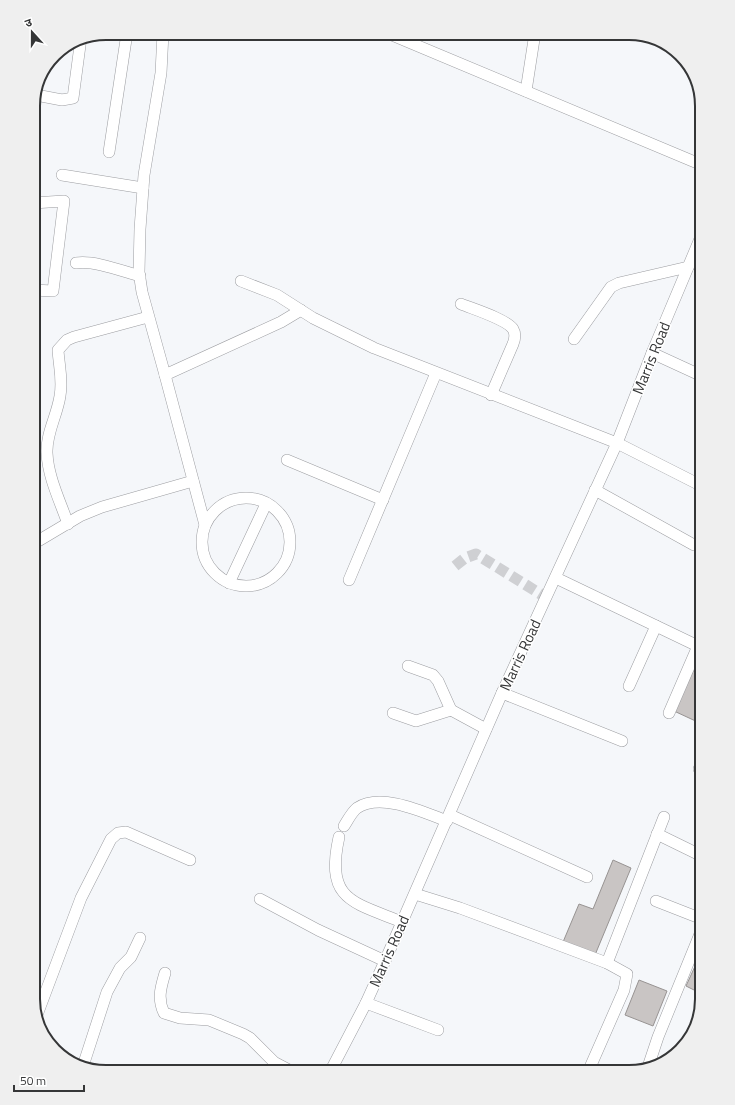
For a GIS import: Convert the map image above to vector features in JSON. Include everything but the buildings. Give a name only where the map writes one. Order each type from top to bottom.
[{"type":"street","points":[[109,152],[126,40]]},
{"type":"street","points":[[163,40],[161,73],[143,188],[140,229],[140,276],[148,317],[205,525]]},
{"type":"street","points":[[405,40],[695,162]]},
{"type":"street","points":[[526,91],[534,40]]},
{"type":"street","points":[[41,96],[68,100],[73,98],[80,45]]},
{"type":"street","points":[[62,174],[143,188]]},
{"type":"street","points":[[40,202],[64,201],[53,291],[40,290]]},
{"type":"street","name":"Marris Road","points":[[334,1065],[366,1003],[502,693],[617,443],[652,353],[695,250]]},
{"type":"street","points":[[76,262],[101,266],[140,276]]},
{"type":"street","points":[[574,338],[611,287],[619,283],[688,267]]},
{"type":"street","points":[[241,281],[277,295],[301,310],[374,348],[617,443],[695,482]]},
{"type":"street","points":[[461,304],[500,320],[514,330],[515,336],[513,344],[492,395]]},
{"type":"street","points":[[165,375],[281,322],[301,310]]},
{"type":"street","points":[[68,524],[50,471],[47,454],[48,439],[60,396],[62,379],[58,350],[67,340],[74,337],[148,317]]},
{"type":"street","points":[[652,353],[695,373]]},
{"type":"street","points":[[349,580],[436,373]]},
{"type":"street","points":[[287,460],[383,500]]},
{"type":"street","points":[[40,540],[102,507],[193,480]]},
{"type":"street","points":[[595,490],[694,545]]},
{"type":"street","points":[[246,498],[257,499],[277,511],[287,525],[290,542],[287,559],[277,573],[263,583],[246,586],[229,583],[214,573],[205,559],[201,542],[205,525],[215,511],[229,501],[246,498]]},
{"type":"street","points":[[229,583],[266,504]]},
{"type":"street","points":[[556,578],[695,645]]},
{"type":"street","points":[[629,686],[656,626]]},
{"type":"street","points":[[668,713],[695,657]]},
{"type":"street","points":[[408,666],[433,675],[438,681],[451,710],[486,729]]},
{"type":"street","points":[[502,693],[622,741]]},
{"type":"street","points":[[394,713],[416,721],[451,710]]},
{"type":"street","points":[[344,826],[358,808],[373,803],[389,802],[448,818],[587,877]]},
{"type":"street","points":[[607,963],[664,817]]},
{"type":"street","points":[[41,1005],[81,898],[111,839],[118,833],[126,832],[190,860]]},
{"type":"street","points":[[657,834],[695,853]]},
{"type":"street","points":[[339,837],[335,855],[336,870],[342,891],[353,903],[402,922]]},
{"type":"street","points":[[415,894],[460,908],[607,963],[627,974],[624,990],[591,1065]]},
{"type":"street","points":[[260,899],[318,930],[385,961]]},
{"type":"street","points":[[656,901],[695,916]]},
{"type":"street","points":[[84,1062],[107,992],[120,968],[131,957],[140,938]]},
{"type":"street","points":[[650,1062],[658,1037],[695,947]]},
{"type":"street","points":[[165,973],[160,992],[160,1000],[164,1013],[180,1018],[209,1020],[243,1034],[250,1038],[274,1062],[280,1065]]},
{"type":"street","points":[[366,1003],[438,1030]]},
{"type":"tunnel","points":[[455,566],[465,558],[476,554],[547,598]]}]
